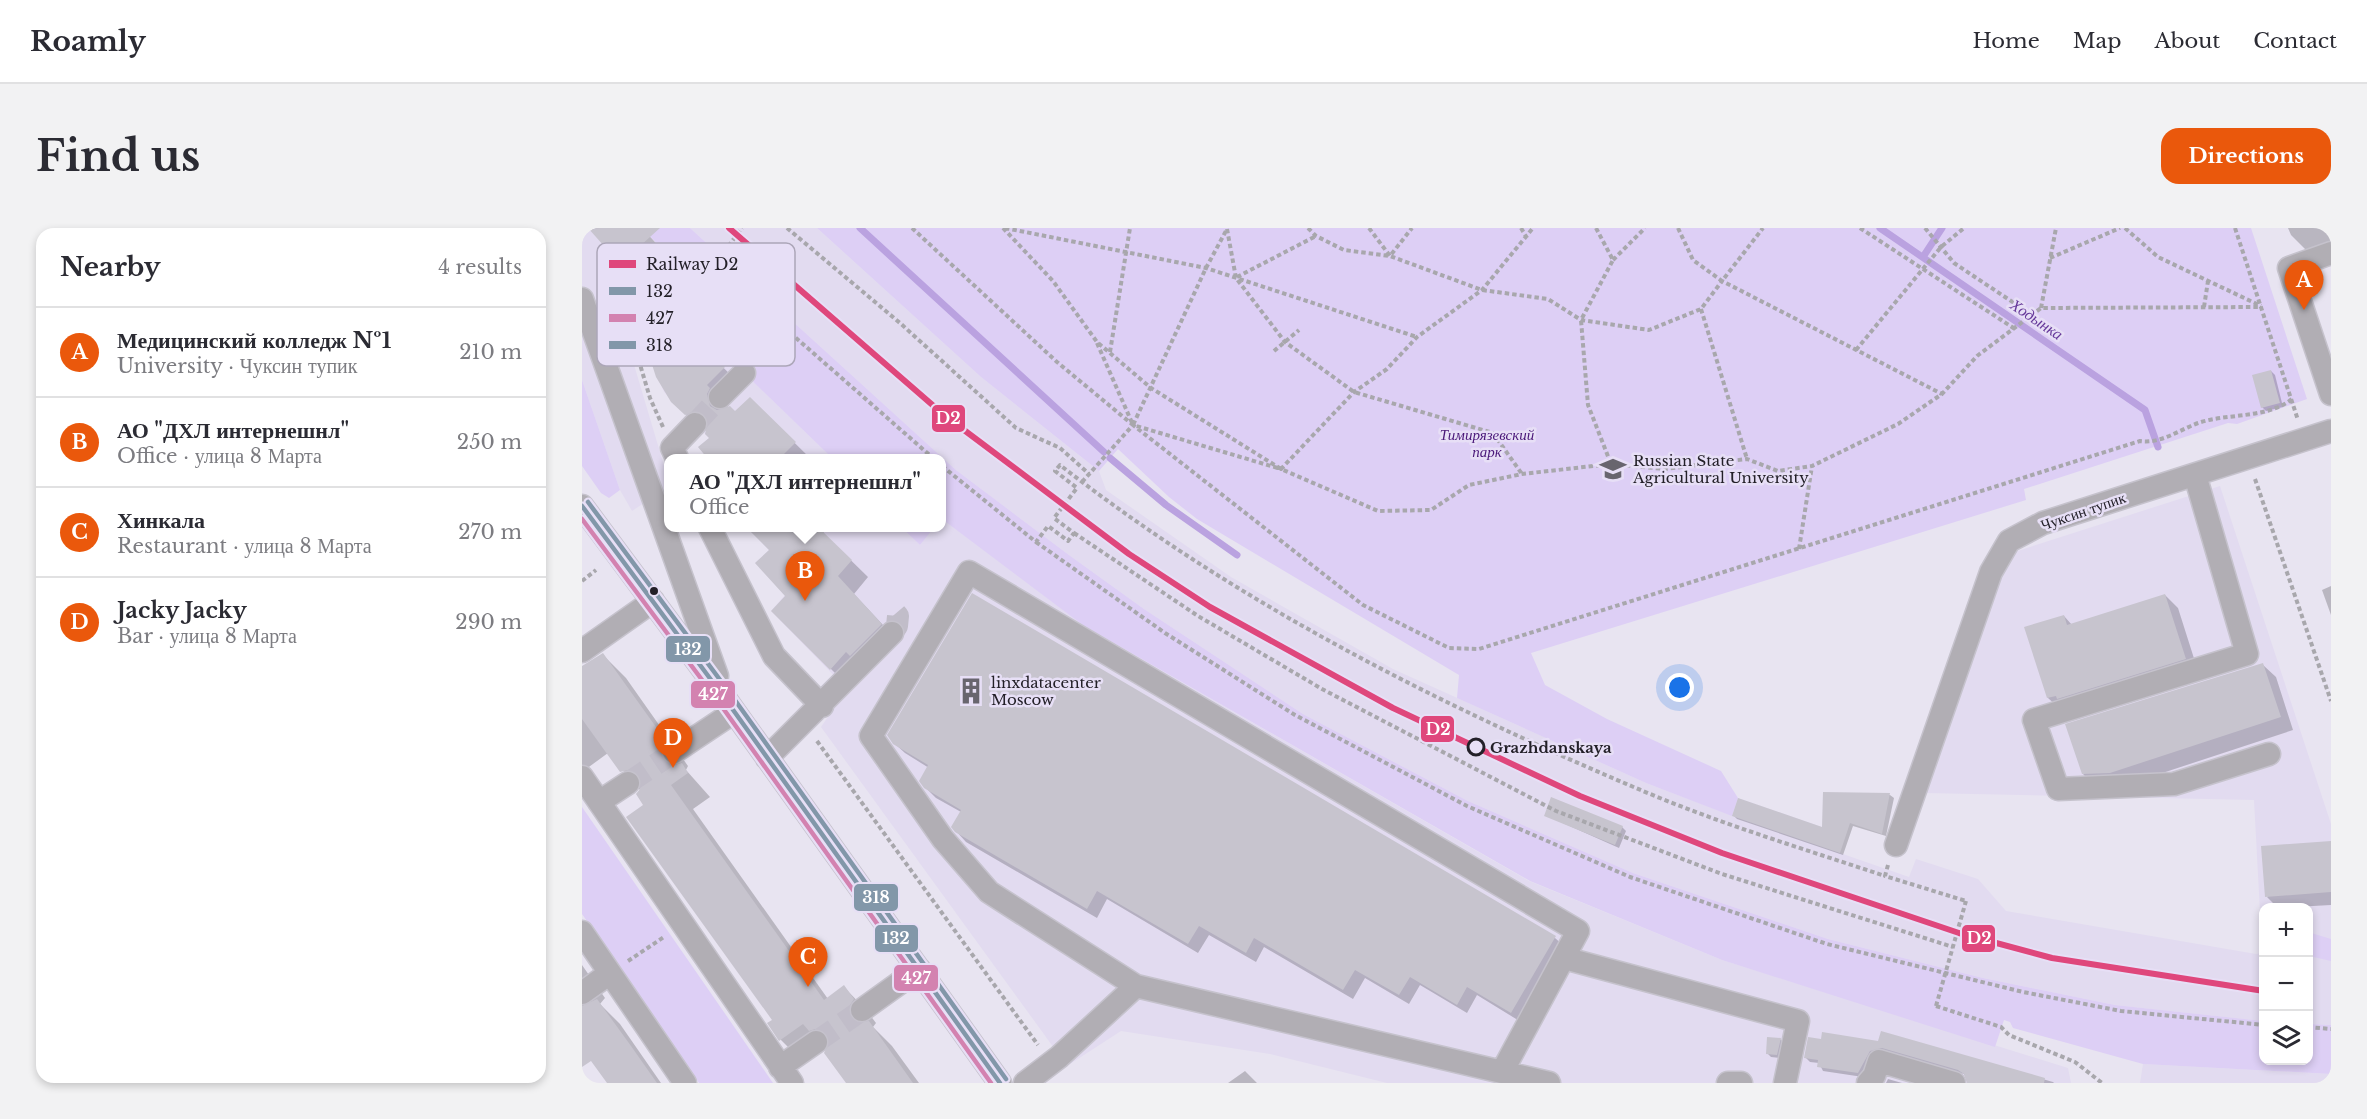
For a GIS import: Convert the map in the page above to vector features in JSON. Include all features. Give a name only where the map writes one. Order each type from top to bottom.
[{"type":"street","points":[[2331,253],[2289,268],[2331,394]]},
{"type":"street","points":[[582,299],[597,340]]},
{"type":"street","points":[[606,366],[664,524]]},
{"type":"street","points":[[720,398],[744,373]]},
{"type":"street","points":[[675,453],[695,424]]},
{"type":"street","name":"Чуксин тупик","points":[[1896,845],[1991,572],[2009,541],[2043,523],[2331,431]]},
{"type":"street","points":[[2196,475],[2247,654],[2034,720],[2058,789],[2174,784],[2269,754]]},
{"type":"street","points":[[582,506],[730,706],[1000,1083]]},
{"type":"street","points":[[667,532],[730,706]]},
{"type":"street","points":[[712,532],[774,656],[822,706]]},
{"type":"street","points":[[1502,1072],[1578,931],[969,572],[871,736],[943,839],[989,892],[1136,986],[1502,1072],[1549,1083]]},
{"type":"street","points":[[582,651],[653,601]]},
{"type":"street","points":[[767,758],[822,706],[892,633]]},
{"type":"street","points":[[674,752],[730,706]]},
{"type":"street","points":[[582,777],[786,1075],[816,1042]]},
{"type":"street","points":[[599,802],[628,783]]},
{"type":"street","points":[[582,932],[685,1083]]},
{"type":"street","points":[[1564,958],[1798,1021],[1785,1083]]},
{"type":"street","points":[[862,1010],[919,969]]},
{"type":"street","points":[[582,993],[610,973]]},
{"type":"street","points":[[1025,1083],[1051,1063],[1136,986]]},
{"type":"street","points":[[1868,1083],[1874,1076],[1879,1061],[1954,1083]]},
{"type":"street","points":[[1728,1083],[1742,1083]]},
{"type":"path","points":[[731,243],[742,228]]},
{"type":"path","points":[[787,228],[900,323],[1016,428],[1060,448],[1089,474]]},
{"type":"path","points":[[912,228],[1057,362],[1133,425],[1363,605],[1449,648],[1479,649],[2140,441],[2152,442],[2200,423],[2261,411],[2286,404],[2292,399]]},
{"type":"path","points":[[1004,228],[1206,268],[1417,337]]},
{"type":"path","points":[[1004,228],[1053,281],[1097,342],[1133,425],[1281,469],[1378,511],[1431,510],[1469,485],[1522,474],[1611,464],[1665,469],[1747,459],[1778,471],[1812,466],[1898,424],[1942,394],[1977,356],[2042,308],[2261,307]]},
{"type":"path","points":[[1110,352],[1130,228]]},
{"type":"path","points":[[1308,228],[1316,236],[1344,250],[1390,256],[1482,290],[1548,299],[1581,320],[1649,330],[1701,309],[1763,228]]},
{"type":"path","points":[[1369,228],[1390,256]]},
{"type":"path","points":[[1390,256],[1412,228]]},
{"type":"path","points":[[1521,228],[1527,238]]},
{"type":"path","points":[[1281,469],[1354,392],[1386,369],[1417,337],[1482,290],[1533,228]]},
{"type":"path","points":[[1596,228],[1613,260]]},
{"type":"path","points":[[1611,464],[1588,405],[1581,320],[1613,260],[1645,228]]},
{"type":"path","points":[[1678,228],[1693,260],[1722,281],[1942,394]]},
{"type":"path","points":[[1860,228],[2015,329]]},
{"type":"path","points":[[1925,228],[1954,263],[2032,315]]},
{"type":"path","points":[[1856,350],[1923,267],[1941,247],[1964,228]]},
{"type":"path","points":[[2042,308],[2056,228]]},
{"type":"path","points":[[2050,258],[2120,228]]},
{"type":"path","points":[[2126,228],[2158,257],[2261,307]]},
{"type":"path","points":[[2235,228],[2294,404]]},
{"type":"path","points":[[1082,482],[1133,425],[1206,268],[1227,229]]},
{"type":"path","points":[[1227,229],[1236,278],[1285,342],[1354,392],[1493,433],[1522,474]]},
{"type":"path","points":[[1236,278],[1316,236]]},
{"type":"path","points":[[2204,307],[2208,281]]},
{"type":"path","points":[[1701,309],[1747,459]]},
{"type":"path","points":[[1274,351],[1299,330]]},
{"type":"path","points":[[795,337],[927,454]]},
{"type":"path","points":[[1097,342],[1151,388],[1281,469]]},
{"type":"path","points":[[640,366],[650,398],[675,453]]},
{"type":"path","points":[[2248,458],[2331,701]]},
{"type":"path","points":[[1953,947],[1722,874],[1556,810],[1322,689],[1198,616],[1054,518],[1077,488],[1055,471],[1060,465],[1231,586],[1392,676],[1644,791],[1885,876],[1966,901],[1953,947],[1936,1006],[2001,1027],[2009,1035],[2076,1062],[2102,1083]]},
{"type":"path","points":[[1799,549],[1812,466]]},
{"type":"path","points":[[946,469],[1036,542],[1165,633],[1295,715],[1467,806],[1630,877],[1827,944],[2023,992],[2121,1011],[2259,1025]]},
{"type":"path","points":[[1036,542],[1048,526],[1068,541],[1074,533]]},
{"type":"path","points":[[582,580],[596,570]]},
{"type":"path","points":[[804,723],[1051,1063]]},
{"type":"path","points":[[1885,876],[1887,869]]},
{"type":"path","points":[[610,973],[683,925]]},
{"type":"path","points":[[2313,1027],[2331,1029]]},
{"type":"shaded area","points":[[582,228],[642,228],[633,243],[597,243],[597,366],[634,366],[664,466],[664,490],[632,511],[620,490],[582,380]]},
{"type":"shaded area","points":[[690,228],[817,228],[981,377],[1099,471],[1106,490],[1231,577],[1393,669],[1646,783],[1731,815],[1738,798],[1845,835],[1840,853],[1909,877],[1916,859],[1978,879],[2006,911],[2259,954],[2259,1021],[2115,1005],[1983,978],[1828,939],[1633,873],[1468,801],[1303,714],[1144,609],[956,470],[946,461],[946,454],[938,454],[795,324],[795,243],[706,243]]},
{"type":"shaded area","points":[[654,366],[737,366],[828,454],[704,454],[698,447],[709,438],[664,392]]},
{"type":"shaded area","points":[[2220,486],[2331,824],[2331,1025],[2313,1024],[2313,903],[2260,903],[2254,800],[1924,793],[2005,555]]},
{"type":"shaded area","points":[[946,519],[1084,626],[1529,881],[1722,960],[2068,1068],[2071,1083],[1387,1083],[1270,1054],[1121,1031],[1067,1066],[821,727],[847,689],[771,611],[785,595],[755,563],[769,550],[751,532],[906,532],[920,545],[931,532],[946,532]]},
{"type":"shaded area","points":[[2143,1064],[2331,1074],[2331,1083],[2140,1083]]},
{"type":"green space","points":[[642,228],[690,228],[706,243],[656,243]]},
{"type":"green space","name":"Тимирязевский парк","points":[[817,228],[2251,228],[2307,399],[2237,424],[2228,423],[2024,489],[2026,500],[1531,653],[1545,685],[1607,719],[1721,771],[1738,798],[1732,816],[1646,783],[1457,698],[1459,675],[1197,519],[1169,497],[1118,449],[1099,471],[981,377]]},
{"type":"green space","points":[[795,324],[938,454],[828,454],[737,366],[795,366]]},
{"type":"green space","points":[[582,380],[620,490],[609,498],[601,493],[582,466]]},
{"type":"green space","points":[[946,461],[1144,609],[1303,714],[1468,801],[1633,873],[1828,939],[1983,978],[2115,1005],[2259,1021],[2259,1065],[2313,1065],[2313,1024],[2331,1025],[2331,1074],[2143,1064],[2013,1028],[2010,1022],[2004,1020],[1995,1047],[1722,960],[1530,881],[1084,626],[946,522]]},
{"type":"green space","points":[[906,532],[931,532],[920,545]]},
{"type":"green space","points":[[582,807],[773,1083],[699,1083],[582,914]]},
{"type":"green space","points":[[2313,934],[2331,939],[2331,961],[2313,957]]},
{"type":"building","points":[[588,228],[660,228],[643,243],[601,243]]},
{"type":"building","points":[[652,366],[724,366],[707,385],[710,388],[707,394],[710,406],[717,410],[730,406],[735,411],[750,397],[796,442],[784,454],[704,454],[698,447],[709,438],[705,434],[708,420],[698,411],[685,415],[671,402],[656,377]]},
{"type":"building","points":[[2271,370],[2280,403],[2261,408],[2252,375]]},
{"type":"building","points":[[751,532],[823,532],[852,560],[838,576],[882,624],[850,656],[846,652],[830,670],[771,611],[785,596],[755,563],[769,550]]},
{"type":"building","points":[[972,593],[1556,936],[1511,1013],[1467,987],[1457,1005],[1410,977],[1399,995],[1355,970],[1343,990],[1254,938],[1246,953],[1199,926],[1188,944],[1097,891],[1087,909],[955,832],[951,827],[961,810],[924,788],[919,781],[928,765],[893,744],[887,735]]},
{"type":"building","points":[[2165,594],[2186,659],[2057,699],[2056,696],[2047,698],[2024,627],[2064,615],[2067,625]]},
{"type":"building","points":[[603,653],[666,741],[661,752],[663,760],[674,765],[682,763],[688,773],[671,785],[824,1000],[844,985],[854,999],[850,1005],[851,1017],[857,1022],[869,1021],[913,1083],[846,1083],[824,1053],[829,1041],[827,1034],[815,1029],[809,1031],[803,1024],[779,1041],[767,1023],[772,1020],[626,817],[643,805],[636,794],[640,789],[640,776],[628,770],[620,772],[582,719],[582,666]]},
{"type":"building","points":[[2263,663],[2281,717],[2110,773],[2082,774],[2065,724]]},
{"type":"building","points":[[1823,792],[1890,793],[1882,834],[1850,823],[1840,853],[1732,816],[1738,798],[1822,827]]},
{"type":"building","points":[[1551,797],[1623,826],[1615,845],[1544,816]]},
{"type":"building","points":[[2331,841],[2331,892],[2265,897],[2261,846]]},
{"type":"building","points":[[597,999],[657,1083],[607,1083],[591,1061],[582,1067],[582,1006]]},
{"type":"building","points":[[1881,1031],[2045,1078],[2044,1083],[1967,1083],[1964,1074],[1958,1070],[1882,1048],[1870,1051],[1858,1073],[1817,1067],[1818,1060],[1804,1058],[1808,1037],[1821,1039],[1822,1032],[1878,1041]]},
{"type":"building","points":[[1767,1037],[1781,1038],[1777,1055],[1766,1054]]},
{"type":"waterway","points":[[860,228],[1104,452]]},
{"type":"waterway","name":"Ходынка","points":[[1880,228],[2145,410],[2158,447]]},
{"type":"waterway","points":[[1923,257],[1942,228]]},
{"type":"waterway","points":[[1110,458],[1166,505],[1237,555]]},
{"type":"tunnel","points":[[695,424],[720,397]]},
{"type":"tunnel","points":[[892,609],[898,616],[897,626],[892,633]]},
{"type":"tunnel","points":[[628,783],[674,752]]},
{"type":"tunnel","points":[[816,1042],[862,1010]]},
{"type":"rail line","name":"D2","points":[[729,228],[746,243]]},
{"type":"rail line","name":"D2","points":[[795,285],[944,415],[1129,554],[1210,607],[1393,708],[1580,796],[1722,853],[1959,933],[2052,958],[2259,990]]},
{"type":"transit line","name":"318","points":[[588,502],[732,696],[1006,1079]]},
{"type":"transit line","name":"132","points":[[582,506],[726,700],[1000,1083]]},
{"type":"transit line","name":"427","points":[[582,519],[720,704],[991,1083]]},
{"type":"place","name":"Медицинский колледж №1","points":[[2304,310]]},
{"type":"place","name":"Russian State Agricultural University","points":[[1613,469]]},
{"type":"place","name":"АО \"ДХЛ интернешнл\"","points":[[805,601]]},
{"type":"place","name":"linxdatacenter Moscow","points":[[971,691]]},
{"type":"place","name":"Grazhdanskaya","points":[[1476,747]]},
{"type":"place","name":"Jacky Jacky","points":[[673,768]]},
{"type":"place","name":"Хинкала","points":[[808,987]]}]
